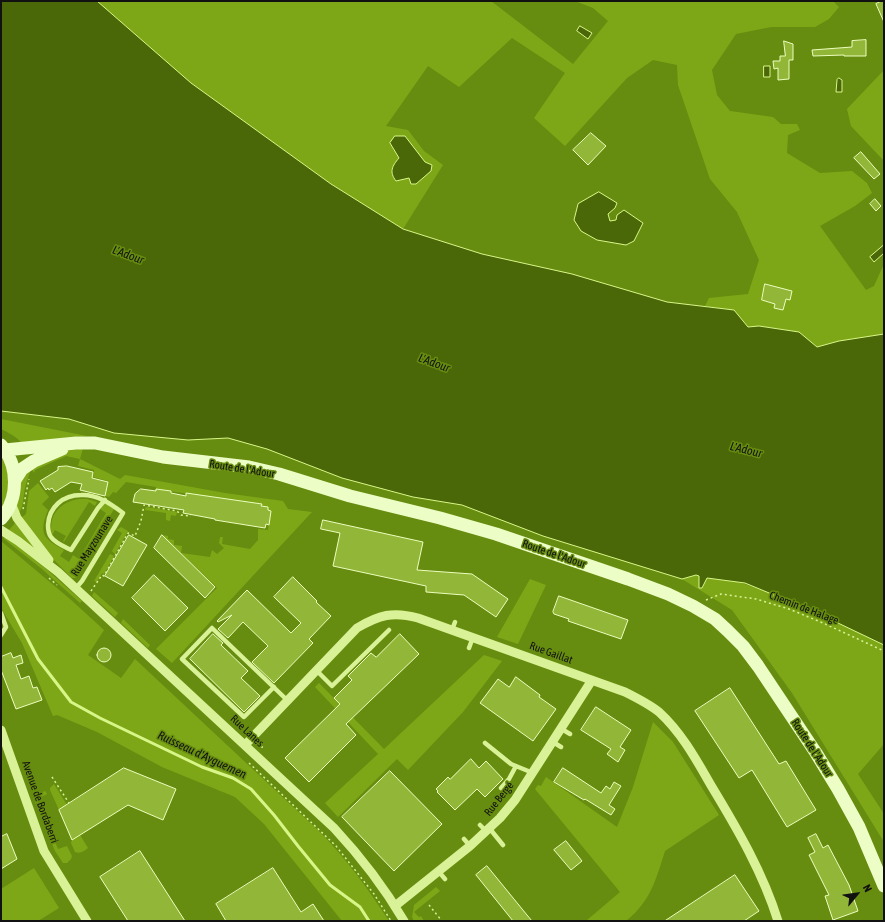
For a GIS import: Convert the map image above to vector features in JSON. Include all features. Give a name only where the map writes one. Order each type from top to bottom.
[{"type":"main road","name":"Route de l'Adour","points":[[15,480],[22,469],[34,461],[76,443]]},
{"type":"main road","name":"Route de l'Adour","points":[[3,447],[94,443],[163,457],[249,467],[278,474],[350,496],[440,518],[496,534],[628,579],[668,594],[693,606],[715,620],[728,631],[743,646],[758,666],[838,789],[859,827],[884,886]]},
{"type":"main road","points":[[1,519],[7,513],[11,503],[15,480],[11,462],[3,447]]},
{"type":"street","name":"Rue Lanes","points":[[11,503],[17,518],[58,572]]},
{"type":"street","name":"Rue Lanes","points":[[1,530],[18,541],[76,588],[312,808],[355,851],[395,906],[404,921]]},
{"type":"street","name":"Rue Gaillat","points":[[245,746],[287,700],[357,628],[374,618],[400,614],[453,626],[473,638],[560,673],[592,680],[625,692],[659,713],[673,727],[696,760],[738,832],[760,872],[778,921]]},
{"type":"street","name":"Rue Bergé","points":[[395,906],[439,872],[467,842],[488,830],[515,800],[592,680]]},
{"type":"street","name":"Avenue de Bordaberri","points":[[1,730],[44,851],[87,921]]},
{"type":"lane","points":[[83,494],[105,500],[98,508],[71,550],[62,546],[51,537],[48,532],[49,520],[54,507],[58,503],[72,496],[83,494]]},
{"type":"lane","name":"Rue Mayzounave","points":[[76,588],[82,581],[123,513],[105,500]]},
{"type":"lane","points":[[1,613],[6,627],[1,634]]},
{"type":"lane","points":[[274,687],[244,717],[182,659],[212,628],[274,687],[287,700]]},
{"type":"lane","points":[[316,670],[332,686],[389,630]]},
{"type":"lane","points":[[469,648],[473,638]]},
{"type":"lane","points":[[560,728],[570,734]]},
{"type":"lane","points":[[553,742],[561,748]]},
{"type":"lane","points":[[485,743],[511,764],[533,774]]},
{"type":"lane","points":[[501,788],[510,779],[516,766]]},
{"type":"lane","points":[[480,825],[488,830],[503,845]]},
{"type":"lane","points":[[439,872],[445,880]]},
{"type":"path","points":[[21,512],[30,479]]},
{"type":"path","points":[[87,598],[102,575],[104,576],[128,533],[135,536],[141,521],[144,505],[177,510],[181,515],[191,516]]},
{"type":"path","points":[[46,575],[58,585]]},
{"type":"path","name":"Chemin de Halage","points":[[693,606],[721,594],[756,599],[796,611],[884,651]]},
{"type":"path","points":[[251,764],[264,752],[261,743],[262,738]]},
{"type":"path","points":[[247,760],[336,846],[374,894],[392,921]]},
{"type":"path","points":[[52,777],[69,803]]},
{"type":"path","points":[[429,905],[442,921]]},
{"type":"shaded area","points":[[97,1],[491,1],[573,64],[608,21],[593,8],[575,1],[833,1],[839,7],[829,19],[815,27],[771,27],[736,34],[712,70],[717,95],[730,111],[773,117],[781,124],[797,124],[800,130],[788,135],[787,153],[820,173],[852,171],[867,183],[872,193],[855,206],[820,226],[866,290],[874,286],[884,264],[884,334],[839,341],[817,347],[799,332],[759,326],[748,327],[734,310],[705,306],[709,298],[748,294],[759,260],[737,212],[710,179],[678,85],[677,65],[653,60],[627,78],[565,146],[534,118],[565,73],[512,38],[459,87],[428,66],[386,126],[408,130],[424,151],[443,165],[403,229],[331,184],[191,83]]},
{"type":"shaded area","points":[[884,70],[884,161],[851,126],[847,109]]},
{"type":"shaded area","points":[[1,419],[87,436],[69,437],[23,445],[16,437],[1,429]]},
{"type":"shaded area","points":[[83,448],[80,459],[66,456],[35,470],[34,473],[31,468],[67,451]]},
{"type":"shaded area","points":[[1,452],[8,473],[9,487],[5,501],[1,508]]},
{"type":"shaded area","points":[[80,459],[120,479],[125,475],[225,493],[283,501],[288,509],[312,512],[172,663],[156,649],[217,588],[162,535],[168,536],[168,539],[174,540],[174,545],[182,546],[181,553],[210,557],[212,550],[217,554],[224,548],[219,543],[220,537],[223,537],[222,544],[250,549],[258,540],[258,529],[268,530],[271,511],[268,510],[268,507],[261,506],[262,505],[156,489],[156,487],[126,482],[116,493],[113,492],[109,497],[105,496],[108,481],[93,477],[94,470],[78,466]]},
{"type":"shaded area","points":[[28,470],[30,472],[25,486],[22,505],[18,514],[18,491]]},
{"type":"shaded area","points":[[38,483],[49,497],[42,504],[48,510],[43,525],[43,530],[48,539],[64,550],[60,556],[69,562],[73,555],[79,559],[106,513],[100,509],[105,503],[114,509],[76,572],[80,574],[75,578],[72,578],[53,559],[21,518],[26,514],[29,491]]},
{"type":"shaded area","points":[[79,499],[87,499],[97,502],[95,506],[89,502],[64,542],[63,541],[66,536],[55,530],[52,535],[52,521],[61,506]]},
{"type":"shaded area","points":[[146,507],[177,512],[176,516],[171,515],[170,521],[166,520],[166,513],[145,510]]},
{"type":"shaded area","points":[[16,522],[37,551],[9,530]]},
{"type":"shaded area","points":[[121,527],[128,531],[115,554],[112,551],[122,533],[117,530]]},
{"type":"shaded area","points":[[5,536],[44,567],[82,601],[80,603],[42,569],[4,539]]},
{"type":"shaded area","points":[[1,541],[70,599],[104,630],[88,655],[121,678],[135,659],[321,833],[340,854],[374,898],[389,921],[342,921],[264,824],[235,797],[162,767],[97,732],[57,715],[53,716],[22,643],[1,608]]},
{"type":"shaded area","points":[[110,554],[114,556],[104,574],[102,573],[97,582],[94,581]]},
{"type":"shaded area","points":[[696,575],[699,576],[699,588],[702,587],[706,578],[726,579],[746,584],[847,627],[884,645],[884,744],[858,774],[884,814],[884,842],[792,693],[732,610],[682,579]]},
{"type":"shaded area","points":[[530,579],[546,585],[518,644],[497,637]]},
{"type":"shaded area","points":[[94,592],[118,613],[115,617],[92,596]]},
{"type":"shaded area","points":[[123,619],[150,645],[148,648],[121,623]]},
{"type":"shaded area","points":[[484,655],[502,661],[463,712],[408,770],[397,759],[338,817],[325,803],[378,754],[315,687],[319,683],[384,749]]},
{"type":"shaded area","points":[[653,722],[673,742],[719,815],[665,851],[652,889],[641,906],[626,921],[586,921],[620,892],[535,789],[538,785],[541,786],[546,777],[617,827],[633,787]]},
{"type":"shaded area","points":[[54,784],[67,805],[59,810],[50,790]]},
{"type":"shaded area","points":[[45,791],[47,794],[37,799],[58,849],[67,846],[72,856],[67,863],[63,863],[55,851],[33,797]]},
{"type":"shaded area","points":[[80,835],[88,848],[77,853],[75,852],[71,843],[72,840]]},
{"type":"shaded area","points":[[34,868],[59,908],[38,921],[1,921],[1,889]]},
{"type":"shaded area","points":[[436,887],[440,891],[414,912],[419,917],[421,916],[424,921],[414,921],[412,917],[414,905]]},
{"type":"water","name":"L'Adour","points":[[1,1],[97,1],[191,83],[331,184],[403,229],[482,254],[572,274],[667,302],[734,310],[748,327],[759,326],[799,332],[817,347],[839,341],[884,334],[884,645],[815,612],[745,583],[707,578],[702,588],[699,588],[699,576],[696,575],[682,579],[543,536],[462,505],[413,497],[342,478],[267,449],[228,438],[188,440],[114,433],[69,419],[1,411]]},
{"type":"water","points":[[580,26],[592,33],[588,39],[577,31]]},
{"type":"water","points":[[764,66],[770,66],[770,77],[764,77]]},
{"type":"water","points":[[839,78],[842,80],[842,92],[836,92],[837,80]]},
{"type":"water","points":[[395,136],[405,136],[425,162],[432,165],[431,171],[416,184],[411,184],[409,178],[396,181],[394,178],[392,169],[399,158],[390,143]]},
{"type":"water","points":[[599,192],[617,203],[615,208],[608,214],[610,221],[616,220],[617,215],[624,210],[643,223],[634,241],[626,245],[597,240],[581,231],[574,220],[578,204]]},
{"type":"water","points":[[884,245],[884,253],[874,262],[870,257]]},
{"type":"building","points":[[884,1],[884,22],[876,4]]},
{"type":"building","points":[[866,40],[866,56],[813,56],[812,50],[852,47],[852,41]]},
{"type":"building","points":[[784,41],[793,44],[793,60],[789,60],[789,79],[778,80],[778,68],[774,69],[773,61],[780,61],[780,56],[785,56]]},
{"type":"building","points":[[591,133],[606,146],[588,165],[573,150]]},
{"type":"building","points":[[861,152],[880,174],[874,179],[854,158]]},
{"type":"building","points":[[875,199],[881,206],[876,211],[870,204]]},
{"type":"building","points":[[765,284],[792,291],[790,300],[786,299],[783,310],[774,308],[775,304],[762,300]]},
{"type":"building","points":[[67,466],[93,472],[92,478],[108,482],[105,496],[80,490],[82,484],[71,482],[55,492],[52,488],[49,490],[48,488],[46,490],[40,481],[58,470],[58,467]]},
{"type":"building","points":[[141,489],[156,491],[156,489],[171,491],[171,493],[186,496],[186,493],[262,504],[261,506],[268,507],[268,510],[271,511],[269,525],[266,524],[265,528],[215,520],[183,513],[184,510],[133,502],[135,494]]},
{"type":"building","points":[[323,520],[423,542],[417,570],[472,574],[508,599],[496,617],[464,595],[426,592],[426,586],[333,566],[340,533],[321,529]]},
{"type":"building","points":[[129,535],[147,545],[123,586],[105,576]]},
{"type":"building","points":[[162,535],[215,587],[205,598],[154,548]]},
{"type":"building","points":[[154,575],[188,608],[165,631],[132,598]]},
{"type":"building","points":[[293,577],[331,616],[309,639],[313,643],[274,683],[252,662],[268,646],[243,622],[228,638],[218,629],[232,615],[218,622],[217,621],[247,590],[291,633],[301,623],[274,597]]},
{"type":"building","points":[[559,596],[628,620],[621,639],[568,621],[569,619],[554,614],[553,612]]},
{"type":"building","points":[[213,634],[223,643],[221,645],[248,671],[241,678],[260,696],[244,712],[190,659]]},
{"type":"building","points":[[400,634],[419,654],[346,724],[356,735],[309,782],[285,758],[340,704],[334,698],[352,680],[348,676],[371,653],[376,657]]},
{"type":"building","points":[[101,648],[107,648],[111,652],[111,658],[107,662],[101,662],[97,658],[97,652]]},
{"type":"building","points":[[11,653],[13,658],[21,655],[23,663],[16,665],[21,679],[29,676],[33,688],[37,687],[42,700],[16,709],[1,670],[1,657]]},
{"type":"building","points":[[516,677],[540,695],[539,697],[556,709],[533,741],[480,703],[498,679],[509,687]]},
{"type":"building","points":[[730,688],[779,764],[786,761],[816,810],[787,827],[752,770],[739,778],[695,711]]},
{"type":"building","points":[[596,707],[631,730],[620,747],[625,750],[618,762],[607,754],[611,749],[581,730]]},
{"type":"building","points":[[471,759],[479,768],[486,761],[503,779],[485,797],[477,789],[455,810],[437,792],[438,791],[436,789],[448,777],[450,779]]},
{"type":"building","points":[[124,768],[176,789],[163,820],[128,805],[72,840],[59,810]]},
{"type":"building","points":[[563,768],[601,793],[606,786],[610,789],[614,782],[621,786],[609,805],[615,809],[611,815],[554,782]]},
{"type":"building","points":[[390,771],[442,824],[394,871],[342,817]]},
{"type":"building","points":[[7,834],[17,859],[1,869],[1,837]]},
{"type":"building","points":[[816,834],[823,848],[828,845],[849,885],[858,911],[833,920],[825,896],[829,895],[809,855],[815,852],[808,838]]},
{"type":"building","points":[[566,841],[582,861],[571,870],[554,850]]},
{"type":"building","points":[[140,851],[185,921],[128,921],[100,877]]},
{"type":"building","points":[[487,866],[532,921],[513,921],[476,875]]},
{"type":"building","points":[[273,868],[301,912],[313,904],[324,921],[226,921],[216,904]]},
{"type":"building","points":[[735,875],[759,911],[744,921],[665,921]]},
{"type":"waterway","name":"Ruisseau d'Ayguemen","points":[[1,587],[38,659],[71,702],[100,718],[202,767],[233,778],[251,789],[274,815],[330,885],[360,907],[369,921]]}]
